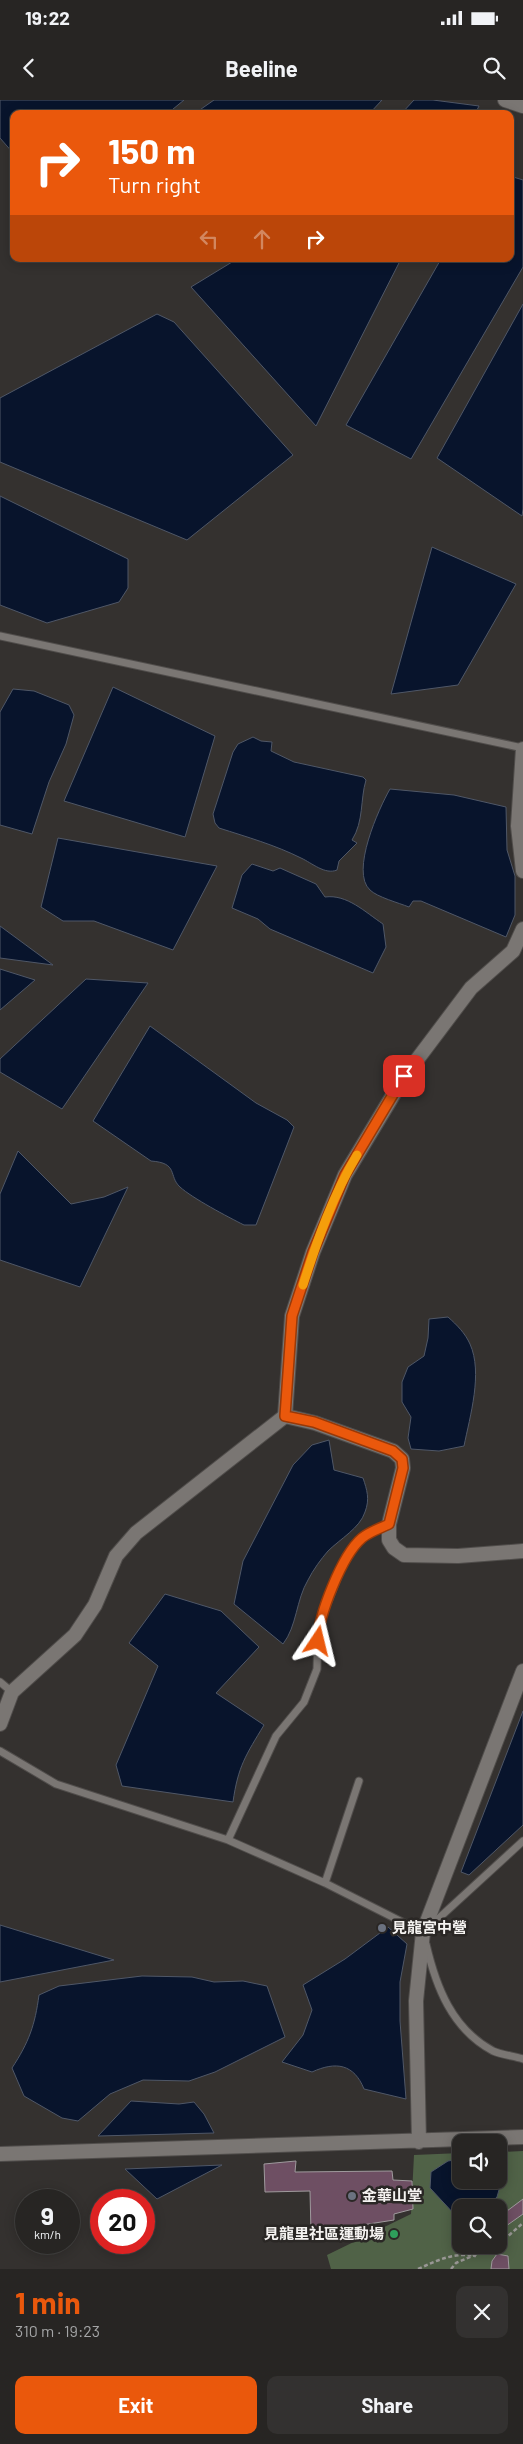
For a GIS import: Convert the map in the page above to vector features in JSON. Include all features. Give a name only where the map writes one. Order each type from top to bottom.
[{"type":"street","points":[[505,100],[523,106]]},
{"type":"street","points":[[523,748],[518,826],[523,871]]},
{"type":"street","points":[[0,1724],[12,1692],[75,1635],[95,1605],[116,1556],[136,1533],[285,1416],[292,1316],[313,1252],[345,1175],[404,1076],[471,988],[513,951],[523,929]]},
{"type":"street","points":[[285,1416],[314,1422],[393,1451],[402,1459],[403,1468],[389,1524],[389,1540],[394,1548],[404,1555],[458,1556],[523,1552]]},
{"type":"street","points":[[419,2142],[416,2001],[423,1932],[523,1671]]},
{"type":"street","points":[[0,2154],[419,2142],[523,2137]]},
{"type":"lane","points":[[0,636],[523,748]]},
{"type":"lane","points":[[228,1840],[276,1736],[304,1702],[317,1669],[318,1627],[346,1556],[362,1538],[389,1524]]},
{"type":"lane","points":[[0,1682],[12,1692]]},
{"type":"lane","points":[[0,1751],[56,1784],[228,1840],[325,1883],[423,1932]]},
{"type":"lane","points":[[325,1883],[359,1781]]},
{"type":"lane","points":[[423,1932],[523,1840]]},
{"type":"lane","points":[[423,1932],[434,1979],[462,2028],[494,2051],[523,2059]]},
{"type":"path","points":[[507,2237],[523,2223]]},
{"type":"path","points":[[418,2269],[450,2256],[462,2254],[476,2256]]},
{"type":"path","points":[[451,2269],[456,2263],[480,2254]]},
{"type":"green space","points":[[523,2151],[523,2269],[331,2269],[327,2255],[411,2214],[414,2155],[452,2153],[452,2189],[507,2189],[507,2152]]},
{"type":"water","points":[[0,100],[184,100],[172,110],[10,110],[10,149],[0,138]]},
{"type":"water","points":[[214,100],[382,100],[373,110],[200,110]]},
{"type":"water","points":[[414,100],[433,100],[479,106],[477,110],[405,110]]},
{"type":"water","points":[[514,177],[523,180],[523,267],[411,459],[346,425],[439,262],[514,262]]},
{"type":"water","points":[[232,262],[399,262],[316,426],[191,287]]},
{"type":"water","points":[[523,304],[523,509],[522,516],[437,458]]},
{"type":"water","points":[[157,314],[174,322],[293,455],[187,540],[0,462],[0,398]]},
{"type":"water","points":[[0,496],[128,559],[128,588],[119,602],[47,623],[0,605]]},
{"type":"water","points":[[432,547],[516,584],[458,685],[391,694]]},
{"type":"water","points":[[113,687],[215,736],[185,837],[64,801]]},
{"type":"water","points":[[13,689],[34,691],[69,705],[74,715],[66,744],[49,782],[32,834],[0,825],[0,712]]},
{"type":"water","points":[[253,737],[261,741],[272,742],[271,751],[294,762],[363,777],[366,780],[360,818],[352,840],[357,843],[339,861],[337,870],[323,870],[281,849],[219,828],[215,823],[213,814],[233,752],[238,744]]},
{"type":"water","points":[[390,789],[454,795],[506,807],[507,850],[515,876],[515,915],[506,937],[421,901],[413,901],[409,907],[373,893],[370,890],[365,881],[363,869],[365,855],[368,840],[379,810]]},
{"type":"water","points":[[58,838],[217,866],[173,950],[94,921],[63,921],[41,907]]},
{"type":"water","points":[[252,864],[273,871],[280,868],[316,884],[325,897],[341,898],[348,901],[363,909],[383,924],[386,947],[373,973],[270,929],[258,919],[232,908],[242,875]]},
{"type":"water","points":[[0,926],[53,965],[0,958]]},
{"type":"water","points":[[0,969],[35,980],[0,1010]]},
{"type":"water","points":[[86,979],[148,983],[62,1109],[0,1072],[0,1059]]},
{"type":"water","points":[[150,1026],[256,1103],[287,1120],[294,1127],[256,1225],[244,1225],[193,1196],[176,1183],[172,1171],[166,1164],[151,1161],[93,1121]]},
{"type":"water","points":[[18,1151],[71,1204],[104,1197],[128,1187],[80,1287],[0,1260],[0,1194]]},
{"type":"water","points":[[448,1317],[461,1329],[474,1355],[474,1395],[464,1446],[439,1451],[411,1449],[408,1438],[411,1417],[402,1402],[402,1382],[408,1367],[424,1356],[428,1338],[429,1319]]},
{"type":"water","points":[[329,1440],[334,1470],[363,1478],[366,1487],[367,1507],[359,1523],[328,1551],[312,1572],[301,1596],[288,1637],[283,1644],[234,1604],[243,1561],[293,1465],[312,1445]]},
{"type":"water","points":[[165,1594],[221,1611],[259,1647],[216,1693],[264,1725],[240,1770],[233,1802],[122,1786],[116,1765],[158,1666],[129,1643]]},
{"type":"water","points":[[523,1711],[523,1825],[469,1875],[461,1872]]},
{"type":"water","points":[[0,1925],[114,1960],[0,1982]]},
{"type":"water","points":[[388,1927],[407,1944],[400,1982],[400,2021],[406,2099],[364,2089],[355,2074],[343,2067],[329,2066],[312,2072],[282,2062],[303,2035],[312,2010],[303,1985],[345,1959]]},
{"type":"water","points":[[142,1976],[192,1977],[214,1982],[243,1981],[267,1986],[285,2037],[215,2072],[189,2081],[143,2080],[110,2094],[78,2121],[62,2118],[24,2096],[12,2068],[23,2050],[30,2033],[39,1995],[59,1986]]},
{"type":"water","points":[[131,2101],[179,2104],[194,2102],[204,2114],[214,2133],[98,2136]]},
{"type":"water","points":[[452,2160],[452,2189],[499,2189],[497,2197],[495,2199],[452,2199],[452,2212],[430,2188],[431,2172]]},
{"type":"water","points":[[222,2165],[157,2199],[155,2197],[155,2189],[146,2189],[125,2169]]},
{"type":"building","name":"金華山堂","points":[[296,2161],[295,2172],[392,2171],[393,2180],[412,2181],[413,2209],[394,2214],[394,2220],[311,2233],[310,2191],[265,2192],[264,2164]]},
{"type":"building","points":[[523,2199],[523,2214],[507,2225],[507,2211]]},
{"type":"building","points":[[497,2254],[508,2256],[509,2269],[491,2269],[492,2261]]},
{"type":"slow traffic","points":[[303,1285],[313,1252],[345,1175],[357,1155]]},
{"type":"place","name":"見龍宮中營","points":[[382,1928]]},
{"type":"place","name":"金華山堂","points":[[352,2196]]},
{"type":"place","name":"見龍里社區運動場","points":[[394,2234]]},
{"type":"route","points":[[318,1641],[318,1627],[346,1556],[362,1538],[389,1524],[403,1468],[402,1459],[393,1451],[314,1422],[285,1416],[292,1316],[313,1252],[345,1175],[404,1076]]}]
